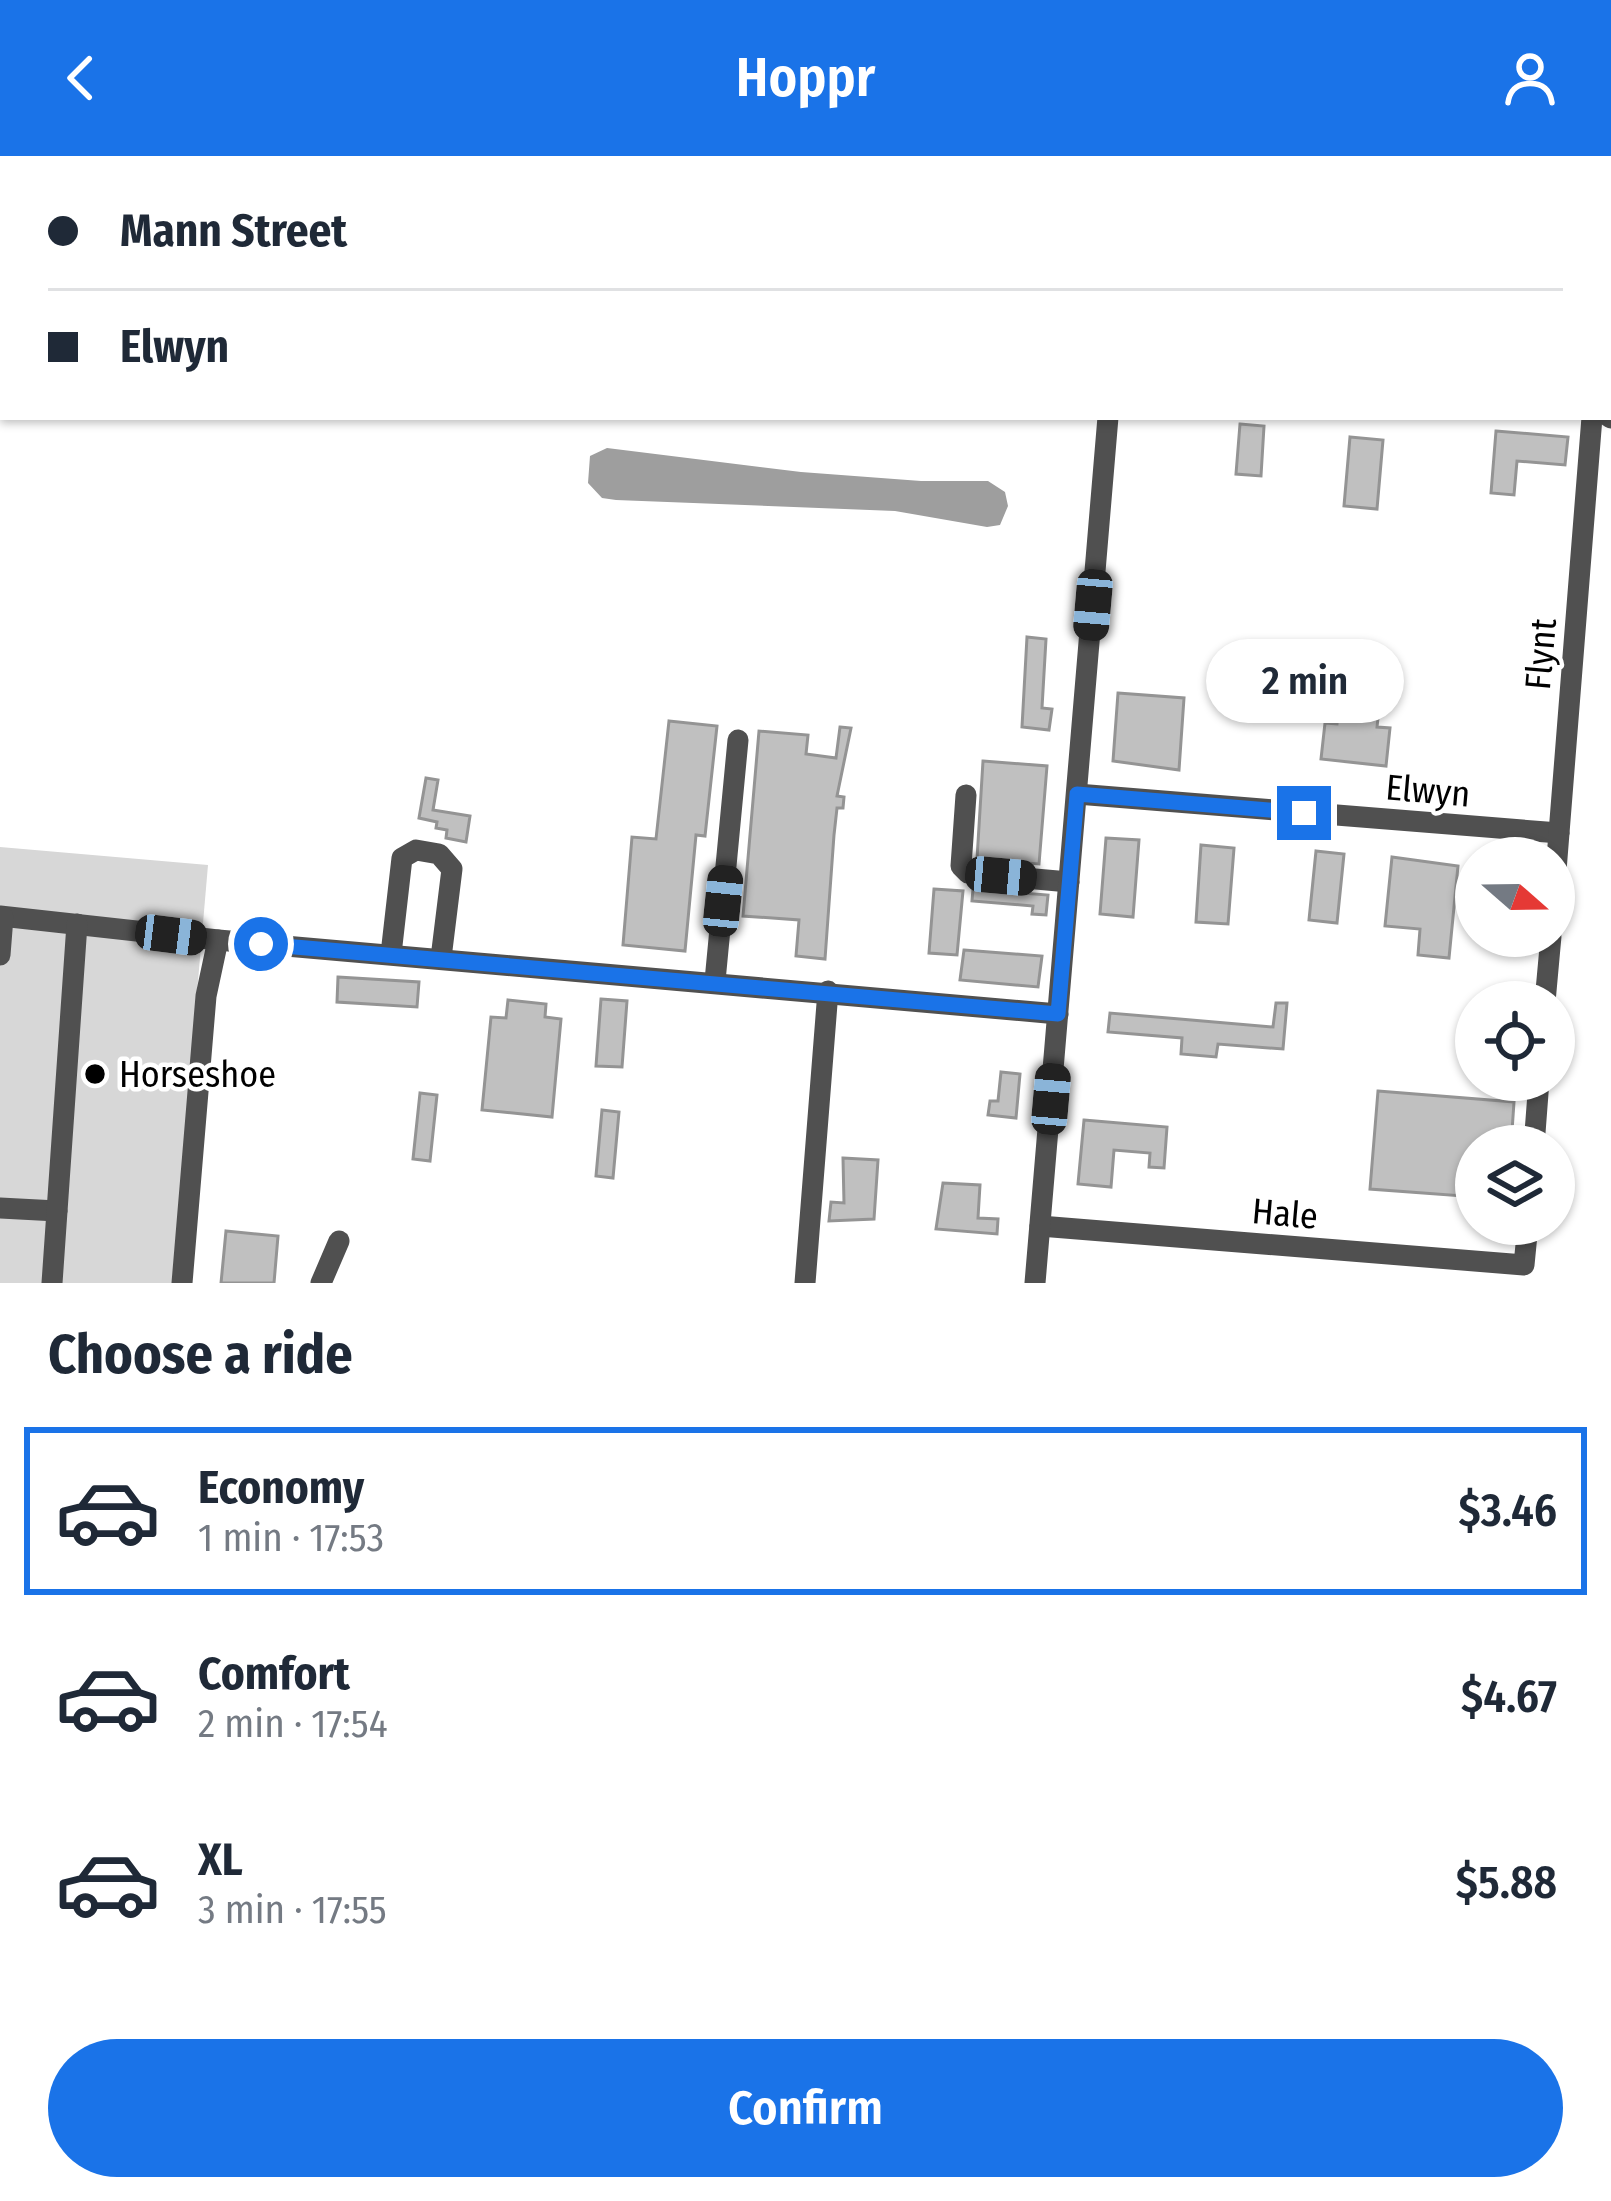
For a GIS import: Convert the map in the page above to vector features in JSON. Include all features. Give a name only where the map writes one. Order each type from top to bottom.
[{"type":"street","points":[[1035,1283],[1108,420]]},
{"type":"street","name":"Flynt","points":[[1559,837],[1592,420]]},
{"type":"street","points":[[716,981],[737,740]]},
{"type":"street","name":"Elwyn","points":[[1077,794],[1559,833]]},
{"type":"street","points":[[967,795],[961,866],[968,873],[1069,883]]},
{"type":"street","points":[[391,954],[396,878],[402,858],[416,850],[440,854],[452,869],[441,958]]},
{"type":"street","points":[[0,955],[2,916],[218,940],[1058,1014]]},
{"type":"street","points":[[52,1283],[77,924]]},
{"type":"street","points":[[182,1283],[206,996],[218,940]]},
{"type":"street","points":[[805,1283],[829,991]]},
{"type":"street","points":[[825,1033],[839,1004],[870,994]]},
{"type":"street","points":[[0,1208],[57,1210]]},
{"type":"street","name":"Hale","points":[[1040,1226],[1524,1265],[1526,1245]]},
{"type":"street","points":[[322,1283],[339,1240]]},
{"type":"shaded area","points":[[607,448],[801,472],[988,481],[1005,492],[1008,506],[1000,525],[987,527],[895,511],[602,498],[588,483],[590,456]]},
{"type":"shaded area","name":"Horseshoe","points":[[0,847],[208,865],[172,1283],[0,1283]]},
{"type":"building","points":[[1240,424],[1264,426],[1261,476],[1236,474]]},
{"type":"building","points":[[1496,431],[1568,437],[1565,465],[1517,461],[1514,495],[1491,493]]},
{"type":"building","points":[[1350,437],[1383,440],[1377,509],[1344,506]]},
{"type":"building","points":[[1027,637],[1046,639],[1042,708],[1052,709],[1049,730],[1022,727]]},
{"type":"building","points":[[1118,693],[1184,698],[1179,770],[1113,761]]},
{"type":"building","points":[[1339,704],[1379,709],[1377,727],[1390,728],[1386,766],[1321,759],[1325,723],[1337,724]]},
{"type":"building","points":[[669,721],[717,726],[705,836],[696,835],[685,951],[623,945],[632,837],[656,839]]},
{"type":"building","points":[[840,727],[851,728],[837,796],[844,797],[843,808],[837,808],[825,959],[796,956],[799,920],[743,916],[759,731],[808,735],[806,754],[836,758]]},
{"type":"building","points":[[983,761],[1047,766],[1039,864],[977,859]]},
{"type":"building","points":[[426,778],[438,780],[433,810],[470,816],[466,842],[446,838],[447,830],[436,828],[437,822],[419,818]]},
{"type":"building","points":[[1106,838],[1139,840],[1133,917],[1100,914]]},
{"type":"building","points":[[1201,845],[1234,848],[1228,924],[1196,922]]},
{"type":"building","points":[[1316,851],[1344,854],[1337,923],[1309,920]]},
{"type":"building","points":[[1392,857],[1455,866],[1449,958],[1418,955],[1420,929],[1385,926]]},
{"type":"building","points":[[934,889],[963,891],[957,955],[929,953]]},
{"type":"building","points":[[973,889],[1048,895],[1046,915],[1032,914],[1033,906],[972,901]]},
{"type":"building","points":[[964,950],[1042,956],[1038,987],[960,980]]},
{"type":"building","points":[[338,977],[419,982],[417,1007],[337,1002]]},
{"type":"building","points":[[601,999],[627,1001],[622,1067],[596,1066]]},
{"type":"building","points":[[508,1000],[546,1004],[545,1017],[561,1019],[552,1117],[482,1110],[491,1017],[506,1018]]},
{"type":"building","points":[[1276,1003],[1287,1003],[1283,1049],[1218,1044],[1216,1057],[1181,1054],[1182,1038],[1108,1032],[1110,1013],[1273,1027]]},
{"type":"building","points":[[1001,1072],[1020,1074],[1016,1118],[988,1115],[990,1101],[998,1101]]},
{"type":"building","points":[[1378,1091],[1455,1097],[1455,1101],[1514,1102],[1512,1125],[1455,1125],[1455,1195],[1370,1189]]},
{"type":"building","points":[[420,1093],[437,1095],[430,1161],[413,1159]]},
{"type":"building","points":[[602,1110],[619,1112],[613,1178],[596,1176]]},
{"type":"building","points":[[1084,1120],[1167,1127],[1164,1168],[1149,1167],[1150,1153],[1114,1150],[1111,1187],[1078,1184]]},
{"type":"building","points":[[843,1158],[878,1160],[874,1219],[829,1221],[831,1202],[844,1203]]},
{"type":"building","points":[[943,1183],[980,1185],[978,1218],[998,1219],[997,1234],[936,1229]]},
{"type":"building","points":[[226,1231],[278,1236],[274,1283],[221,1283]]},
{"type":"place","name":"Horseshoe","points":[[95,1074]]},
{"type":"route","points":[[261,944],[1058,1014],[1077,794],[1304,813]]}]
